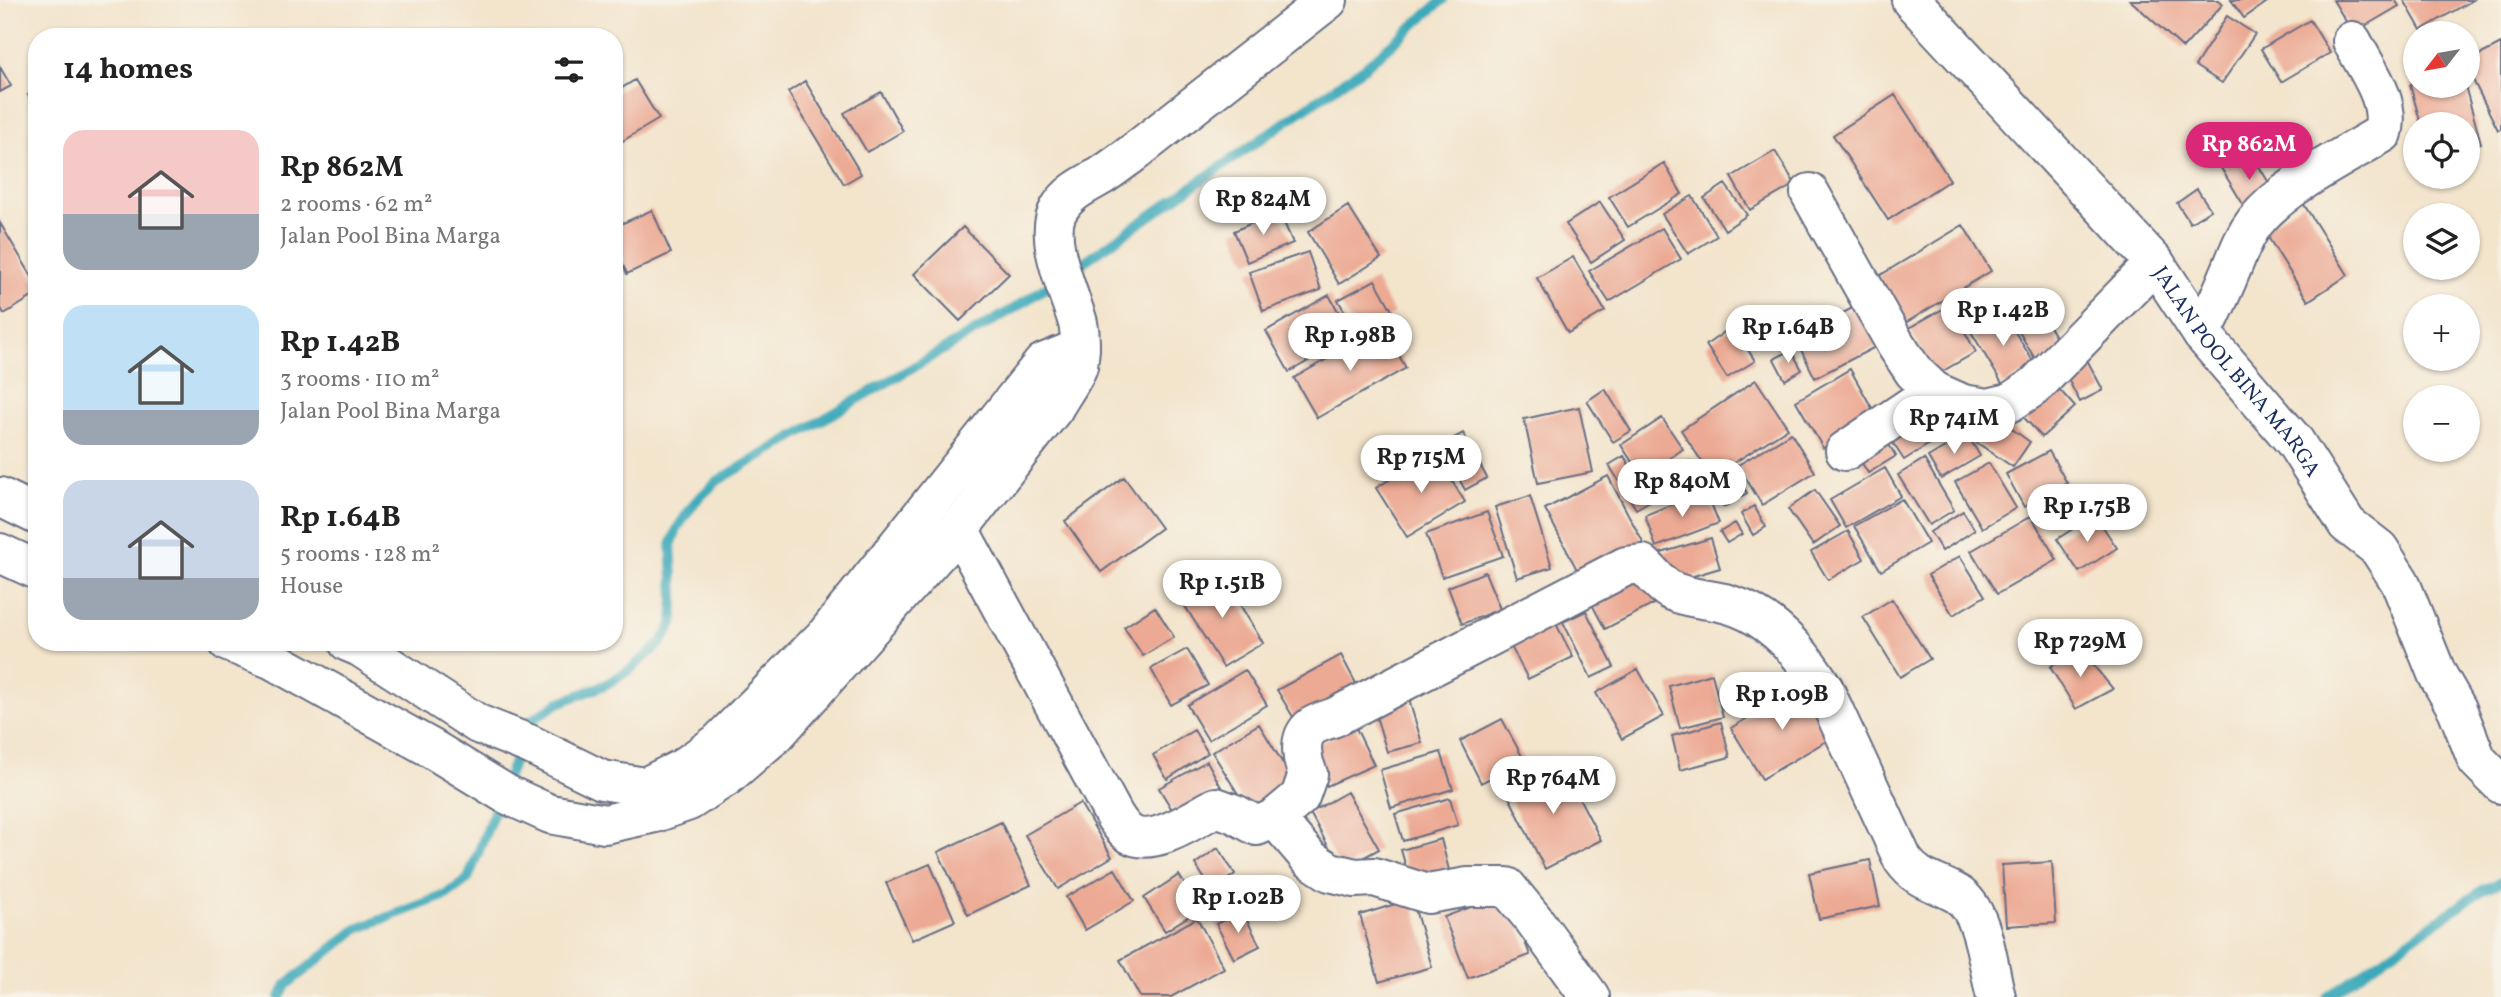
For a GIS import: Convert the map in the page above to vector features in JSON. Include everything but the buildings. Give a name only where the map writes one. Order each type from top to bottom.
[{"type":"street","points":[[275,651],[429,747],[521,801],[550,814],[606,824],[655,813],[689,800],[726,777],[777,733],[960,529],[1054,408],[1077,370],[1080,348],[1078,324],[1066,290],[1055,243],[1054,226],[1058,210],[1074,191],[1132,154],[1328,0]]},
{"type":"street","name":"JALAN POOL BINA MARGA","points":[[1911,0],[2155,263],[2202,334],[2294,442],[2347,524],[2379,549],[2400,582],[2437,674],[2457,709],[2477,760],[2501,784]]},
{"type":"street","points":[[2202,334],[2230,274],[2240,244],[2256,221],[2279,199],[2306,180],[2383,133],[2386,120],[2384,104],[2352,41]]},
{"type":"street","points":[[1810,192],[1914,372],[1934,391],[1963,404],[1988,408],[2009,403],[2035,386],[2155,263]]},
{"type":"street","points":[[365,651],[478,724],[602,780],[645,787],[683,768],[718,743],[826,635],[1043,363],[1080,348]]},
{"type":"street","points":[[1845,451],[1934,391]]},
{"type":"street","points":[[0,497],[28,511]]},
{"type":"street","points":[[960,529],[1115,817],[1128,833],[1143,839],[1158,837],[1216,807],[1257,826],[1275,818],[1300,797],[1308,774],[1302,761],[1304,737],[1310,727],[1335,717],[1626,566],[1642,564],[1668,589],[1681,594],[1742,608],[1767,623],[1810,665],[1824,689],[1903,860],[1911,871],[1922,879],[1960,895],[1972,908],[1980,925],[1996,997]]},
{"type":"street","points":[[0,553],[28,566]]},
{"type":"street","points":[[521,801],[540,750]]},
{"type":"street","points":[[1275,818],[1310,859],[1330,872],[1355,878],[1374,877],[1428,894],[1468,887],[1507,887],[1590,997]]},
{"type":"waterway","points":[[1069,272],[1365,67],[1443,0]]},
{"type":"waterway","points":[[505,784],[530,721],[558,703],[605,685],[631,669],[661,643],[673,623],[671,545],[678,527],[695,502],[717,481],[1015,308],[1055,281]]},
{"type":"waterway","points":[[280,997],[286,985],[357,929],[446,895],[468,879],[499,799]]},
{"type":"waterway","points":[[2327,997],[2484,889],[2501,882]]}]
